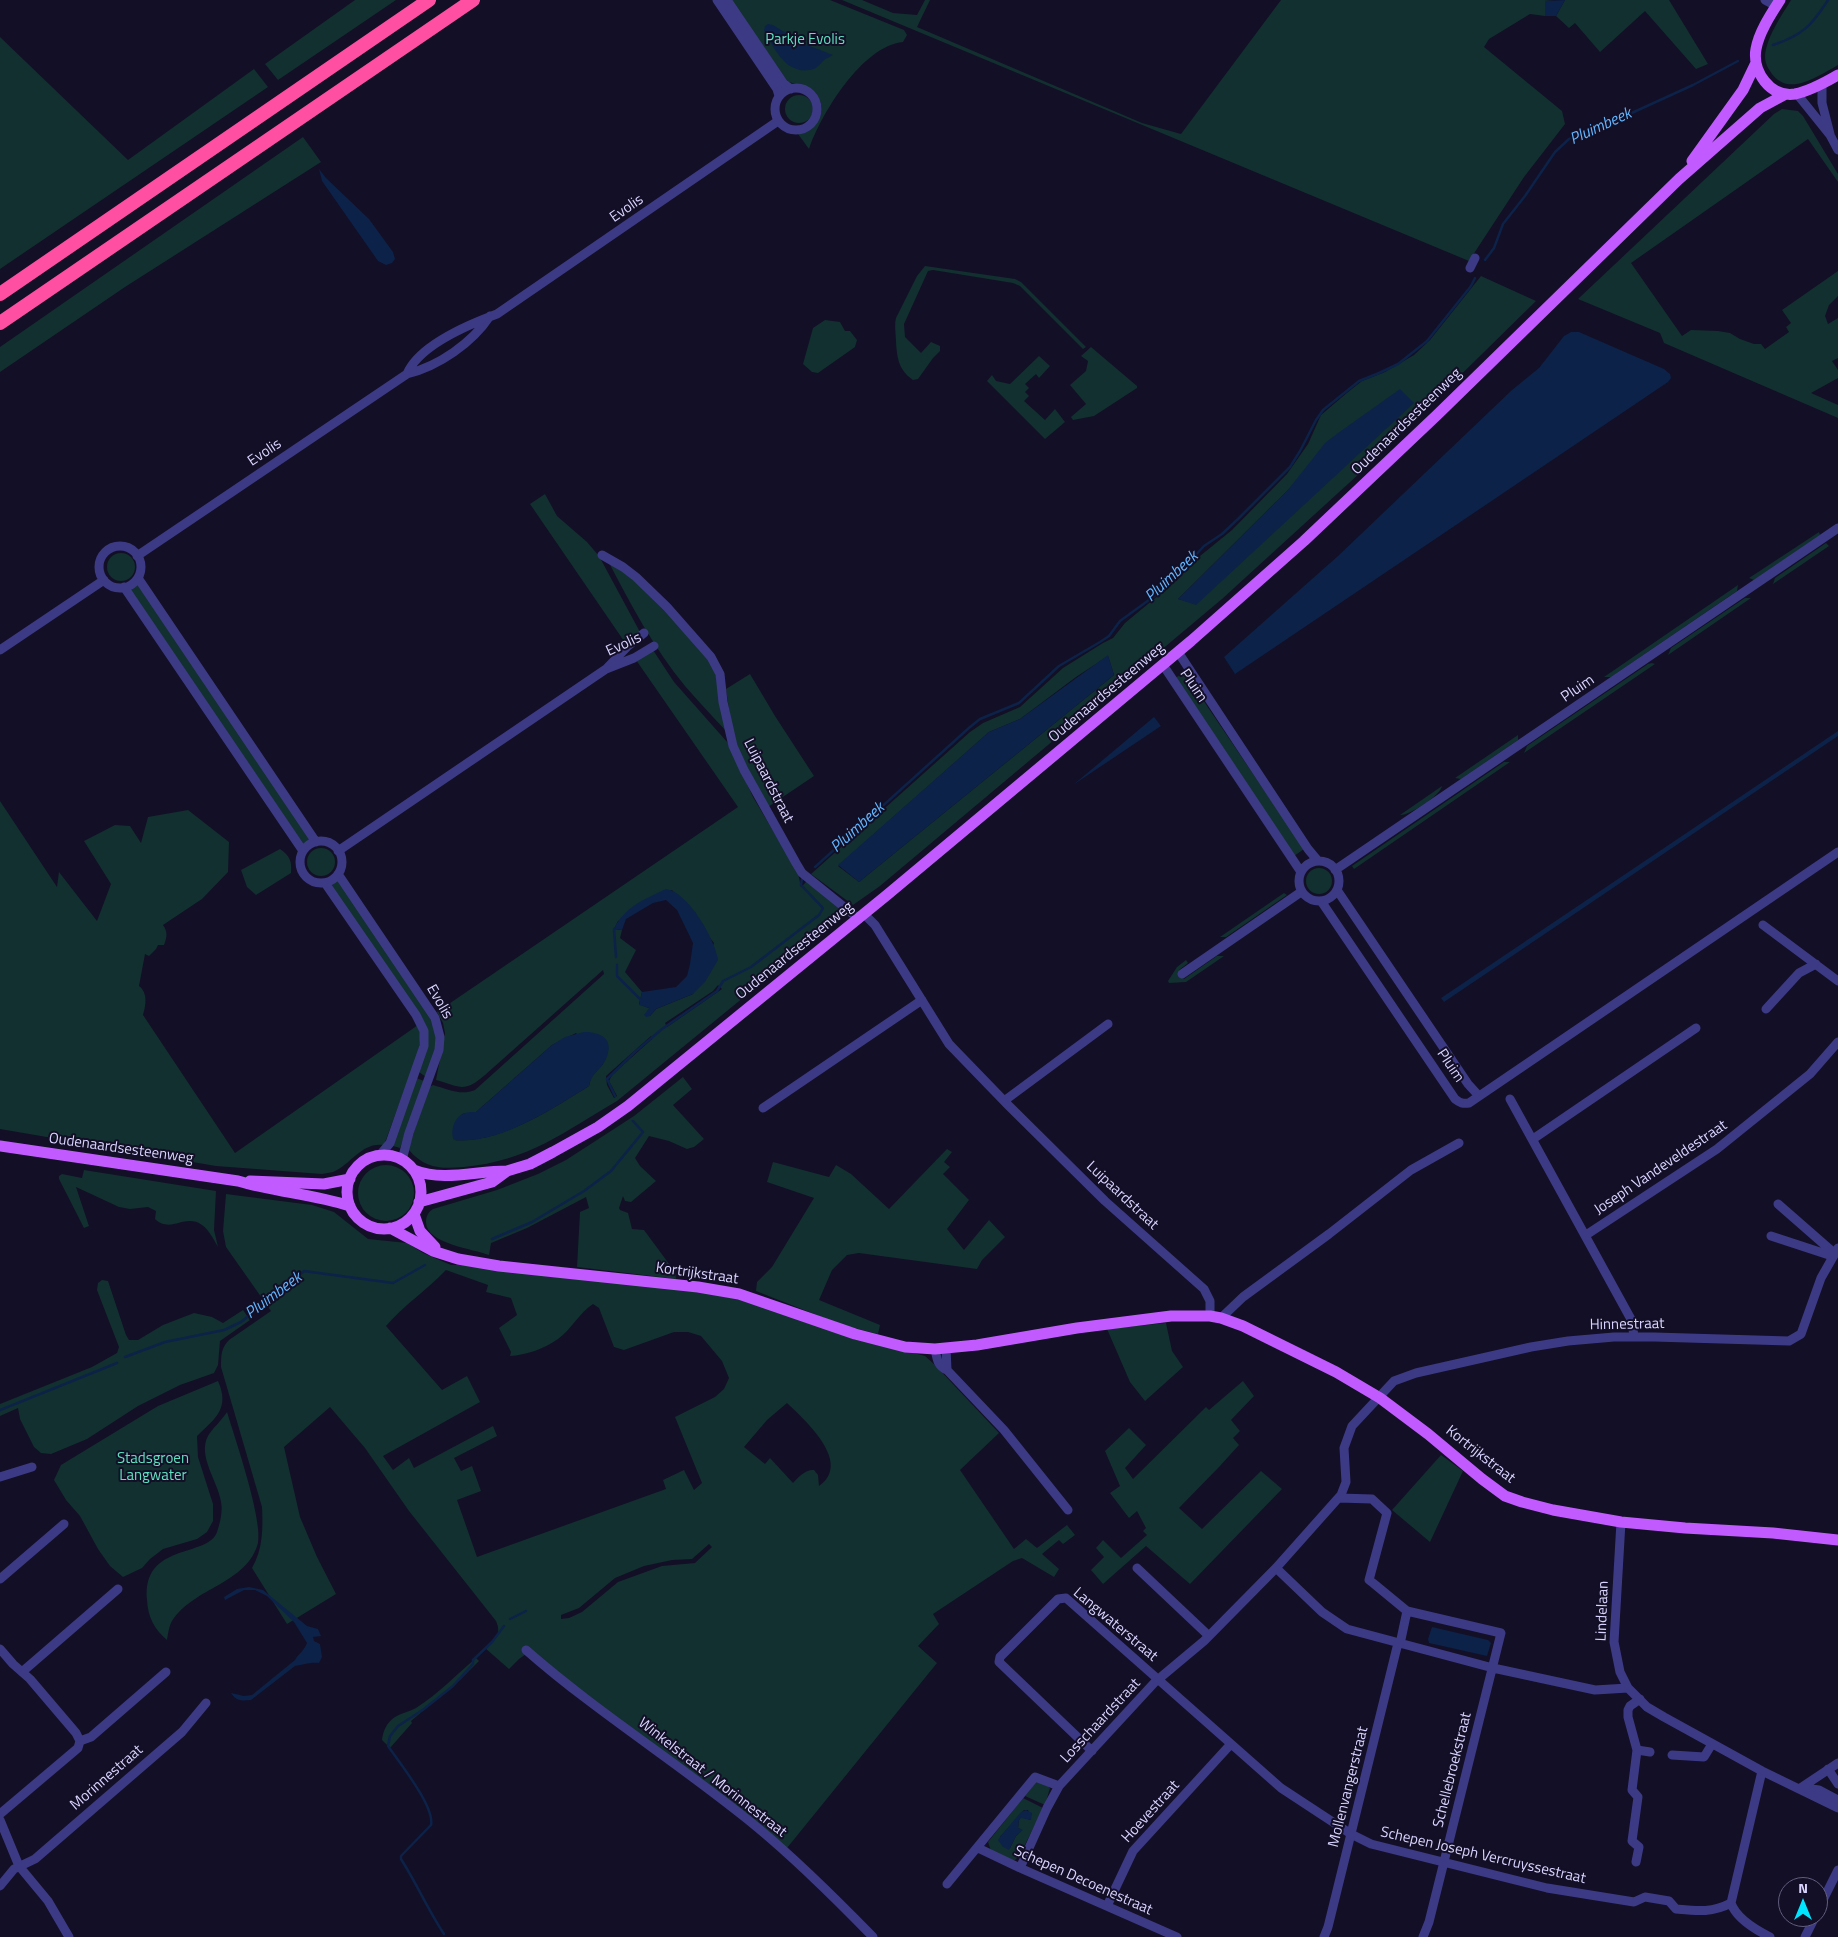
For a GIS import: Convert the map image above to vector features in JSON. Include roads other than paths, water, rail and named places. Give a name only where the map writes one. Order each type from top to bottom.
[{"type":"highway","points":[[0,294],[429,0]]},
{"type":"highway","points":[[0,323],[473,0]]},
{"type":"main road","name":"Oudenaardsesteenweg","points":[[1679,179],[1743,90],[1755,65],[1758,39],[1778,3]]},
{"type":"main road","points":[[1755,65],[1765,82],[1776,90],[1791,94]]},
{"type":"main road","name":"Oudenaardsesteenweg","points":[[414,1170],[424,1174],[444,1176],[507,1171],[530,1164],[553,1152],[598,1127],[628,1106],[861,916],[1163,665],[1304,541],[1437,415],[1679,179],[1755,112],[1769,102],[1822,84],[1838,75]]},
{"type":"main road","name":"Oudenaardsesteenweg","points":[[0,1146],[238,1181],[266,1189],[328,1199],[350,1206]]},
{"type":"main road","points":[[380,1155],[389,1155],[402,1160],[414,1170],[420,1185],[420,1202],[414,1214],[401,1225],[390,1228],[371,1226],[355,1215],[350,1206],[347,1188],[350,1179],[361,1163],[380,1155]]},
{"type":"main road","name":"Oudenaardsesteenweg","points":[[420,1202],[492,1182],[507,1171]]},
{"type":"main road","name":"Oudenaardsesteenweg","points":[[238,1181],[271,1180],[324,1184],[350,1179]]},
{"type":"main road","name":"Kortrijkstraat","points":[[414,1214],[424,1237],[448,1256]]},
{"type":"main road","name":"Kortrijkstraat","points":[[390,1228],[433,1251],[448,1256],[499,1266],[698,1287],[739,1294],[855,1334],[904,1347],[941,1348],[976,1345],[1076,1328],[1171,1316],[1216,1317],[1243,1326],[1336,1372],[1380,1398],[1505,1496],[1536,1506],[1621,1522],[1686,1528],[1773,1532],[1838,1540]]},
{"type":"street","points":[[717,0],[777,89],[779,96]]},
{"type":"street","points":[[727,0],[784,84],[790,89]]},
{"type":"street","points":[[1764,0],[1778,3]]},
{"type":"street","points":[[1822,84],[1822,104],[1830,135],[1838,150]]},
{"type":"street","points":[[800,88],[808,91],[816,102],[818,112],[814,122],[803,130],[793,131],[783,126],[775,114],[775,105],[779,96],[790,89],[800,88]]},
{"type":"street","points":[[1791,94],[1830,135]]},
{"type":"street","name":"Evolis","points":[[407,374],[410,366],[432,346],[448,335],[497,314],[778,121]]},
{"type":"street","points":[[1470,268],[1475,258]]},
{"type":"street","name":"Evolis","points":[[137,556],[407,374],[415,372],[458,349],[490,316]]},
{"type":"street","name":"Pluim","points":[[1335,870],[1837,531]]},
{"type":"street","points":[[122,547],[132,550],[137,556],[141,569],[138,578],[133,584],[124,588],[110,585],[104,580],[100,566],[101,560],[112,549],[122,547]]},
{"type":"street","name":"Luipaardstraat","points":[[602,555],[636,577],[667,607],[711,657],[720,674],[723,702],[733,746],[744,770],[802,873],[875,925],[949,1044],[1105,1200],[1204,1290],[1216,1317]]},
{"type":"street","points":[[138,578],[316,842]]},
{"type":"street","points":[[0,650],[104,580]]},
{"type":"street","points":[[124,588],[303,851]]},
{"type":"street","name":"Evolis","points":[[606,669],[634,640],[644,633]]},
{"type":"street","name":"Evolis","points":[[338,851],[606,669],[634,658],[654,646]]},
{"type":"street","name":"Pluim","points":[[1178,652],[1308,849],[1318,861]]},
{"type":"street","name":"Pluim","points":[[1163,665],[1300,872]]},
{"type":"street","points":[[316,842],[328,843],[338,851],[342,865],[334,878],[325,883],[313,882],[304,874],[300,863],[303,851],[316,842]]},
{"type":"street","name":"Pluim","points":[[1321,901],[1455,1099],[1464,1104],[1469,1103],[1838,852]]},
{"type":"street","points":[[1318,861],[1324,862],[1335,870],[1339,883],[1333,896],[1321,901],[1310,900],[1301,892],[1298,882],[1300,872],[1308,864],[1318,861]]},
{"type":"street","name":"Evolis","points":[[338,874],[435,1018],[440,1031],[438,1050],[409,1133],[402,1160]]},
{"type":"street","name":"Evolis","points":[[325,883],[407,1000],[424,1031],[424,1046],[390,1143],[380,1155]]},
{"type":"street","name":"Pluim","points":[[1337,890],[1478,1096]]},
{"type":"street","points":[[1182,974],[1301,892]]},
{"type":"street","points":[[1763,925],[1838,981]]},
{"type":"street","points":[[1766,1009],[1799,973],[1816,964]]},
{"type":"street","points":[[763,1108],[922,1000]]},
{"type":"street","points":[[1004,1101],[1108,1024]]},
{"type":"street","points":[[1533,1139],[1696,1028]]},
{"type":"street","name":"Joseph Vandeveldestraat","points":[[1586,1235],[1717,1149],[1810,1074],[1838,1042]]},
{"type":"street","points":[[1510,1099],[1632,1321],[1634,1337]]},
{"type":"street","points":[[1216,1317],[1329,1234],[1411,1170],[1459,1143]]},
{"type":"street","points":[[1778,1204],[1835,1252]]},
{"type":"street","points":[[1771,1236],[1835,1252]]},
{"type":"street","name":"Hinnestraat","points":[[1380,1398],[1394,1381],[1416,1373],[1444,1365],[1568,1341],[1634,1337],[1789,1341],[1797,1338],[1804,1328],[1821,1278],[1835,1252]]},
{"type":"street","points":[[941,1348],[939,1364],[1004,1430],[1068,1510]]},
{"type":"street","name":"Losschaardstraat","points":[[1020,1868],[1059,1786],[1158,1680],[1209,1636],[1276,1568],[1339,1498],[1346,1482],[1344,1448],[1347,1438],[1352,1426],[1380,1398]]},
{"type":"street","points":[[0,1477],[32,1468]]},
{"type":"street","points":[[1339,1498],[1372,1499],[1387,1513],[1369,1580],[1407,1611]]},
{"type":"street","name":"Lindelaan","points":[[1621,1522],[1614,1642],[1620,1672],[1628,1688],[1664,1718],[1838,1808]]},
{"type":"street","points":[[0,1579],[64,1524]]},
{"type":"street","points":[[1137,1568],[1209,1636]]},
{"type":"street","points":[[1276,1568],[1322,1612],[1347,1630],[1493,1668],[1595,1690],[1628,1688]]},
{"type":"street","points":[[22,1672],[118,1589]]},
{"type":"street","name":"Langwaterstraat","points":[[1092,1751],[1002,1666],[999,1662],[1000,1657],[1062,1597],[1066,1598],[1158,1680]]},
{"type":"street","name":"Mollenvangerstraat","points":[[1324,1937],[1407,1611]]},
{"type":"street","name":"Schellebroekstraat","points":[[1407,1611],[1501,1633],[1429,1922],[1422,1937]]},
{"type":"street","points":[[0,1649],[40,1691],[76,1733],[80,1741],[78,1748],[0,1814]]},
{"type":"street","name":"Winkelstraat / Morinnestraat","points":[[526,1650],[593,1705],[756,1827],[804,1868],[873,1937]]},
{"type":"street","points":[[80,1741],[91,1738],[166,1672]]},
{"type":"street","name":"Schepen Joseph Vercruyssestraat","points":[[1158,1680],[1281,1788],[1351,1834],[1371,1844],[1547,1888],[1592,1896],[1634,1902],[1645,1897],[1670,1901],[1676,1909],[1711,1911],[1731,1903]]},
{"type":"street","points":[[1636,1862],[1639,1847],[1632,1841],[1638,1798],[1632,1790],[1637,1750],[1628,1717],[1628,1710],[1630,1706],[1640,1699]]},
{"type":"street","name":"Morinnestraat","points":[[0,1886],[14,1869],[35,1859],[182,1732],[206,1703]]},
{"type":"street","points":[[1672,1755],[1706,1758],[1712,1744]]},
{"type":"street","name":"Hoevestraat","points":[[1107,1906],[1133,1851],[1230,1745]]},
{"type":"street","points":[[1637,1750],[1650,1752]]},
{"type":"street","points":[[1799,1789],[1838,1763]]},
{"type":"street","points":[[1828,1769],[1838,1784]]},
{"type":"street","points":[[1762,1770],[1731,1903],[1755,1934],[1770,1937]]},
{"type":"street","name":"Losschaardstraat","points":[[947,1884],[1035,1777],[1059,1786]]},
{"type":"street","name":"Lindelaan","points":[[1799,1789],[1819,1790],[1838,1800]]},
{"type":"street","points":[[0,1820],[19,1866],[48,1901],[69,1937]]},
{"type":"street","name":"Schepen Decoenestraat","points":[[978,1848],[1176,1937]]},
{"type":"street","points":[[1828,1890],[1838,1870]]},
{"type":"water","points":[[1565,0],[1556,16],[1545,16],[1545,1]]},
{"type":"water","points":[[768,24],[773,25],[802,43],[833,55],[814,69],[796,69],[783,60],[772,45],[764,30]]},
{"type":"water","points":[[319,169],[369,219],[393,252],[395,259],[392,263],[386,265],[378,261],[322,181]]},
{"type":"water","points":[[1571,332],[1579,332],[1664,369],[1670,374],[1671,378],[1668,382],[1235,674],[1224,657],[1338,556],[1512,390],[1539,368],[1564,336]]},
{"type":"water","points":[[1400,389],[1414,403],[1196,605],[1178,599],[1287,491],[1325,443]]},
{"type":"water","points":[[1108,655],[1114,675],[859,882],[838,865],[989,732],[1020,719]]},
{"type":"water","points":[[1154,717],[1161,726],[1073,785]]},
{"type":"water","points":[[1838,731],[1838,736],[1444,1002],[1441,998]]},
{"type":"water","points":[[666,889],[683,898],[691,907],[712,940],[718,960],[705,982],[693,994],[656,1009],[650,1016],[646,1017],[644,1015],[649,1008],[639,1005],[642,992],[676,987],[687,976],[693,943],[677,910],[666,900],[653,903],[626,919],[622,930],[614,929],[618,921],[629,909]]},
{"type":"water","points":[[584,1032],[601,1035],[609,1046],[606,1059],[592,1077],[589,1086],[542,1115],[507,1131],[489,1137],[454,1140],[452,1133],[457,1118],[466,1113],[476,1112],[552,1045],[565,1037]]},
{"type":"water","points":[[249,1587],[263,1590],[307,1626],[318,1629],[321,1636],[313,1637],[314,1641],[320,1644],[322,1657],[319,1663],[295,1666],[251,1700],[242,1700],[235,1698],[231,1693],[244,1696],[252,1695],[295,1660],[307,1643],[294,1622],[267,1596],[255,1590],[244,1590],[225,1600],[224,1597],[237,1589]]},
{"type":"water","points":[[1432,1627],[1488,1640],[1491,1643],[1487,1656],[1429,1643],[1428,1639]]},
{"type":"water","points":[[1026,1810],[1032,1813],[1031,1820],[1021,1818],[1018,1828],[1023,1830],[1016,1836],[1009,1850],[1003,1847],[998,1840],[1021,1812]]},
{"type":"waterway","name":"Pluimbeek","points":[[1773,45],[1792,37],[1806,28],[1828,0]]},
{"type":"waterway","name":"Pluimbeek","points":[[1485,260],[1494,248],[1503,224],[1555,152],[1569,139],[1578,134],[1601,127],[1693,85],[1738,61]]},
{"type":"waterway","name":"Pluimbeek","points":[[815,867],[980,719],[1019,703],[1059,666],[1109,636],[1120,621],[1164,589],[1204,546],[1222,534],[1290,467],[1323,410],[1359,381],[1398,364],[1427,341],[1471,286],[1475,278]]},
{"type":"waterway","name":"Pluimbeek","points":[[615,1096],[607,1079],[636,1051],[662,1029],[717,991],[723,981],[751,967],[819,915],[823,908],[801,885],[802,879]]},
{"type":"waterway","points":[[614,929],[616,957]]},
{"type":"waterway","points":[[617,965],[617,976],[642,1001]]},
{"type":"waterway","name":"Pluimbeek","points":[[492,1239],[532,1222],[584,1191],[611,1171],[643,1132],[633,1121]]},
{"type":"waterway","name":"Pluimbeek","points":[[125,1357],[165,1342],[224,1330],[241,1322],[304,1271],[393,1283],[425,1265]]},
{"type":"waterway","name":"Pluimbeek","points":[[0,1410],[117,1363]]},
{"type":"waterway","points":[[510,1619],[526,1611]]},
{"type":"waterway","points":[[444,1934],[401,1859],[401,1856],[431,1825],[431,1817],[422,1796],[388,1746],[390,1736],[398,1726],[424,1709],[453,1686],[473,1664],[473,1660],[492,1642],[504,1626]]},
{"type":"park label","name":"Parkje Evolis","points":[[805,40]]},
{"type":"park label","name":"Stadsgroen Langwater","points":[[153,1468]]}]
